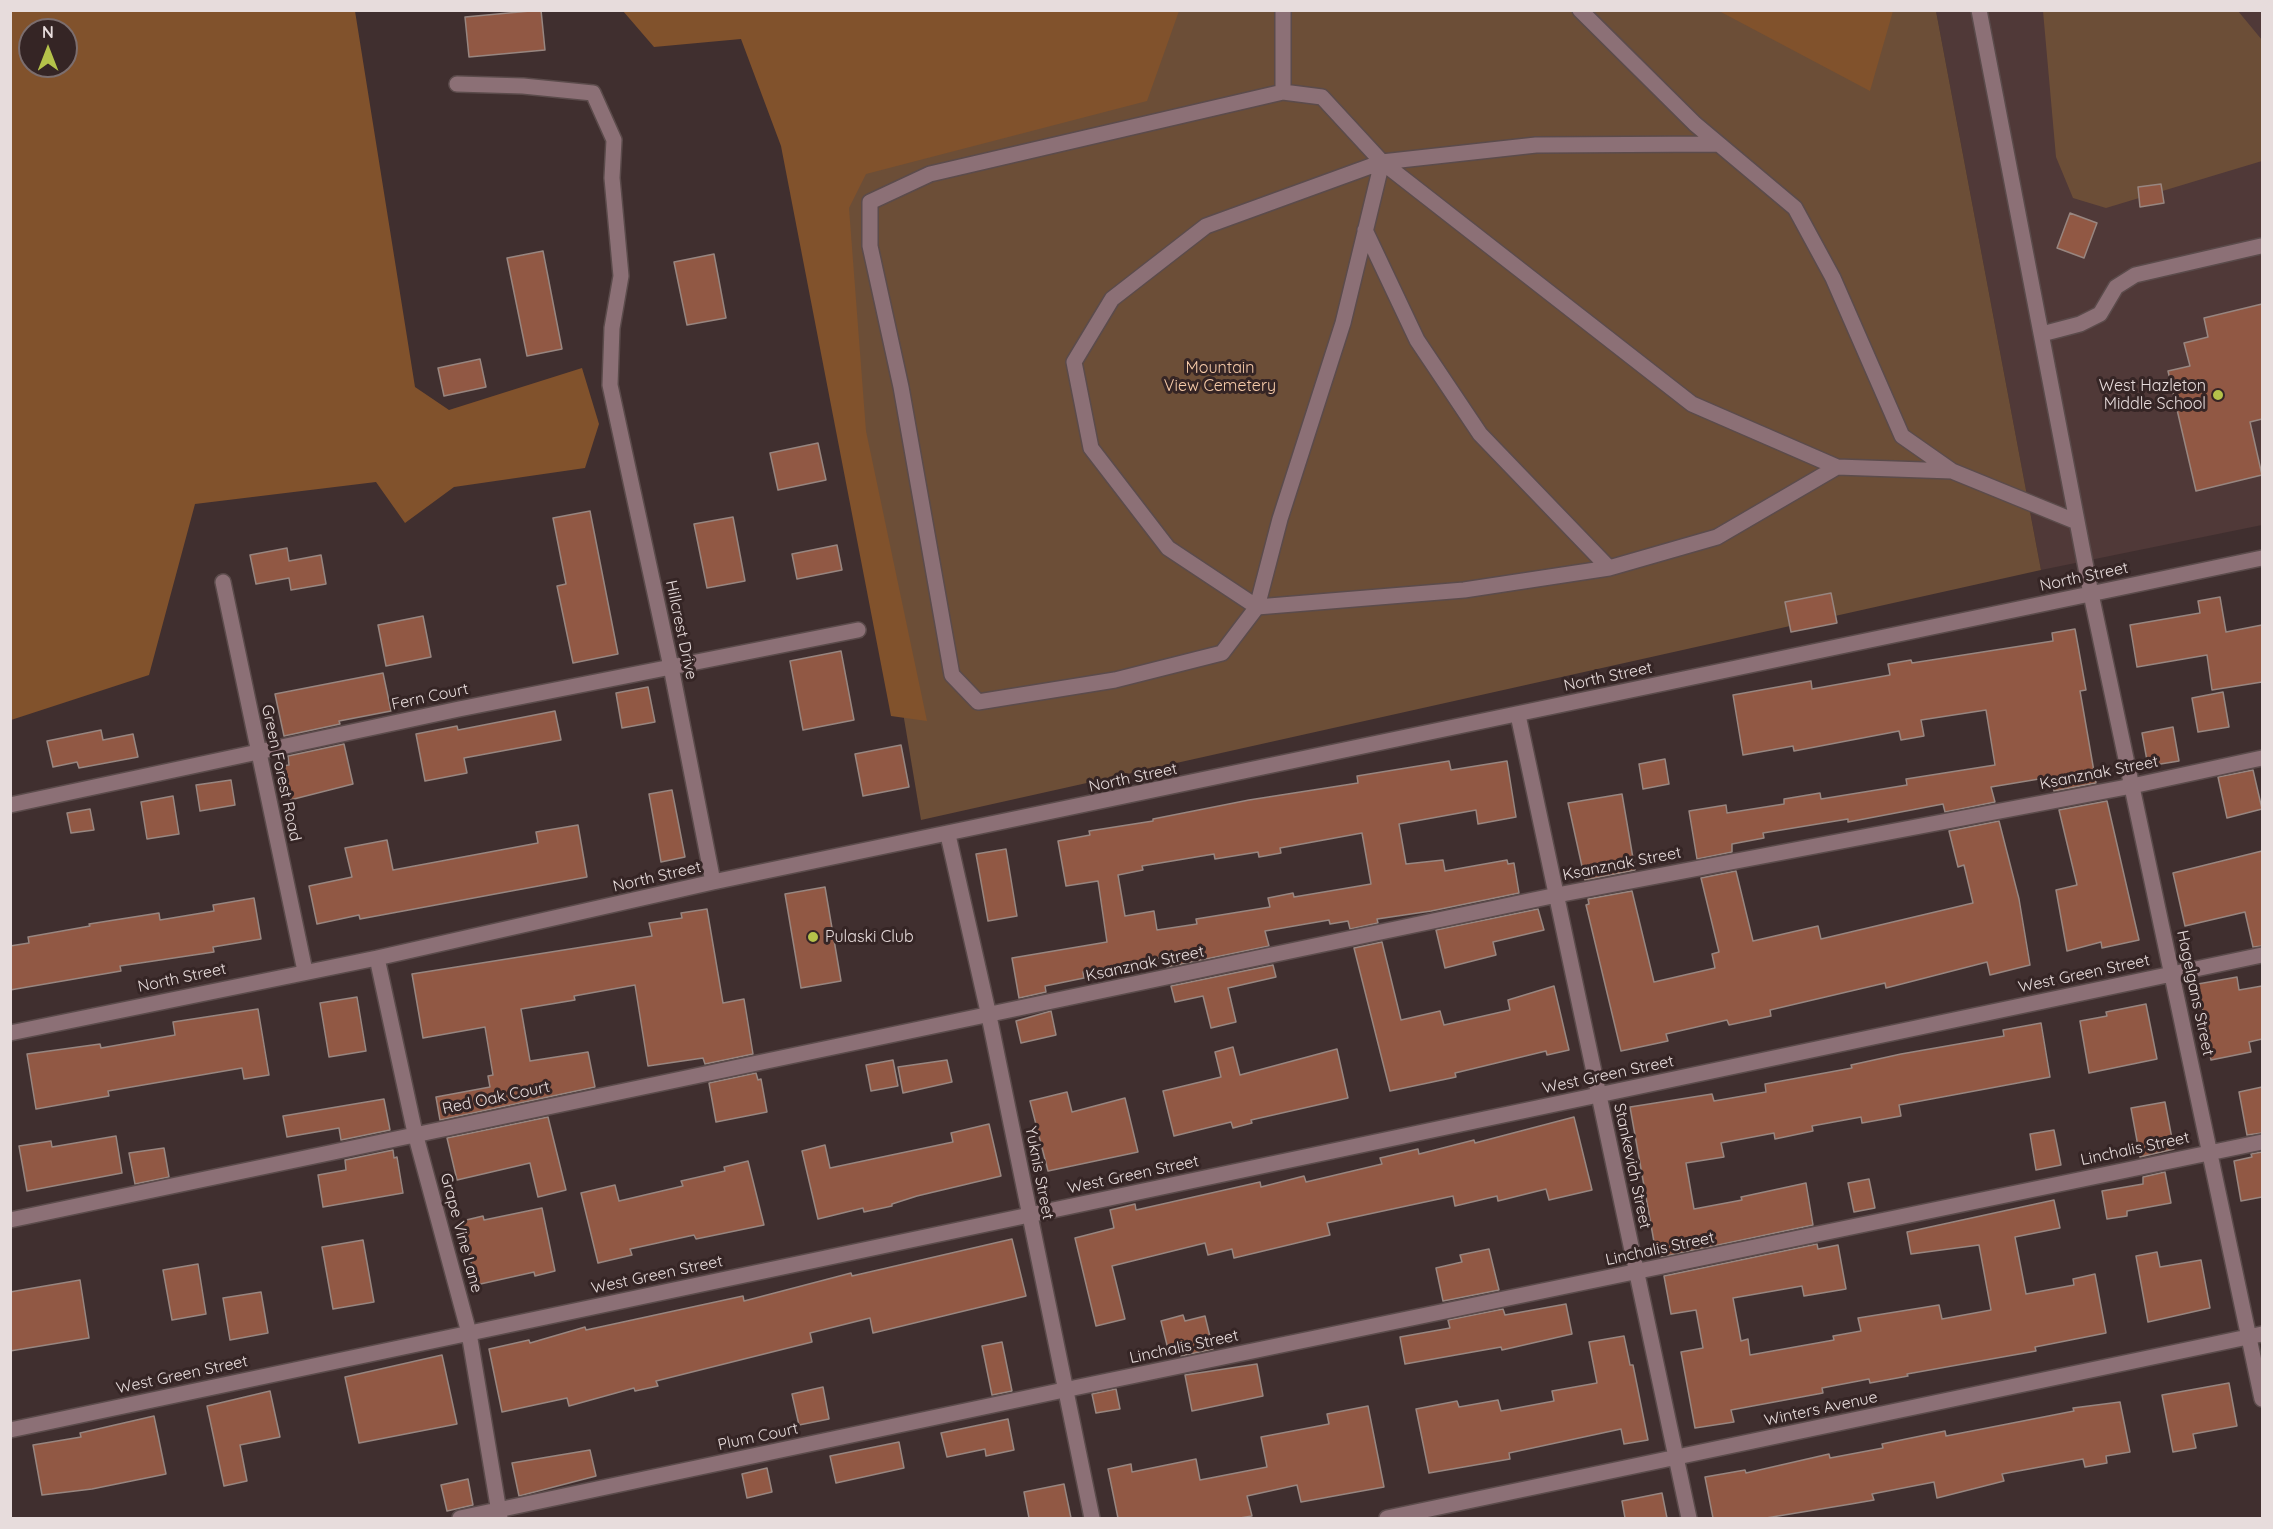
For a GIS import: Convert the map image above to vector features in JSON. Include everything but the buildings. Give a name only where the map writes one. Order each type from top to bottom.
[{"type":"street","points":[[1283,10],[1283,92]]},
{"type":"street","points":[[1580,10],[1695,124],[1795,208],[1833,278],[1902,436],[1952,471],[2077,522]]},
{"type":"street","name":"Hagelgans Street","points":[[1979,10],[2091,594],[2209,1152],[2256,1336],[2262,1399]]},
{"type":"street","name":"Hillcrest Drive","points":[[457,84],[523,86],[593,93],[614,140],[612,178],[621,276],[612,328],[610,385],[671,666],[713,882]]},
{"type":"street","points":[[1382,162],[1342,323],[1280,519],[1257,607],[1222,653],[1115,680],[978,702],[952,675],[901,387],[870,246],[870,202],[930,174],[1283,92],[1322,97],[1382,162],[1692,404],[1837,467],[1952,471]]},
{"type":"street","points":[[1719,144],[1536,145],[1382,162],[1206,226],[1112,299],[1074,362],[1091,448],[1168,548],[1257,607],[1464,591],[1609,568],[1717,537],[1837,467]]},
{"type":"street","points":[[1365,230],[1417,340],[1480,434],[1609,568]]},
{"type":"street","points":[[2042,334],[2080,324],[2100,314],[2116,287],[2135,275],[2261,246]]},
{"type":"street","name":"North Street","points":[[10,1033],[304,971],[377,958],[713,882],[948,835],[2262,558]]},
{"type":"street","name":"Green Forest Road","points":[[223,582],[304,971]]},
{"type":"street","name":"Fern Court","points":[[10,804],[671,666],[858,630]]},
{"type":"street","name":"Stankevich Street","points":[[1518,715],[1689,1518]]},
{"type":"street","name":"Ksanznak Street","points":[[989,1016],[1557,895],[2132,786],[2262,758]]},
{"type":"street","name":"Yuknis Street","points":[[948,835],[989,1016],[1092,1518]]},
{"type":"street","name":"West Green Street","points":[[10,1430],[2262,955]]},
{"type":"street","name":"Grape Vine Lane","points":[[377,958],[415,1133],[469,1334],[499,1515]]},
{"type":"street","name":"Red Oak Court","points":[[10,1220],[415,1133],[989,1016]]},
{"type":"street","name":"Linchalis Street","points":[[1064,1390],[2262,1142]]},
{"type":"street","name":"Winters Avenue","points":[[1387,1518],[2256,1336]]},
{"type":"street","name":"Plum Court","points":[[460,1518],[499,1515],[1064,1390]]},
{"type":"shaded area","points":[[1893,10],[1870,91],[1719,11]]},
{"type":"shaded area","points":[[10,11],[355,11],[415,387],[449,410],[582,368],[599,424],[585,468],[454,487],[405,523],[376,482],[195,504],[149,675],[11,720]]},
{"type":"shaded area","points":[[623,11],[1179,11],[1147,101],[866,174],[849,208],[866,431],[927,721],[891,716],[781,146],[741,39],[654,47]]},
{"type":"shaded area","points":[[1936,11],[2262,11],[2262,525],[2041,570]]},
{"type":"green space","name":"Mountain View Cemetery","points":[[792,11],[1936,11],[2041,570],[921,820],[808,145]]},
{"type":"green space","points":[[2043,11],[2238,11],[2262,40],[2262,161],[2106,208],[2073,198],[2056,157]]},
{"type":"place","name":"West Hazleton Middle School","points":[[2218,395]]},
{"type":"place","name":"Pulaski Club","points":[[813,937]]}]
